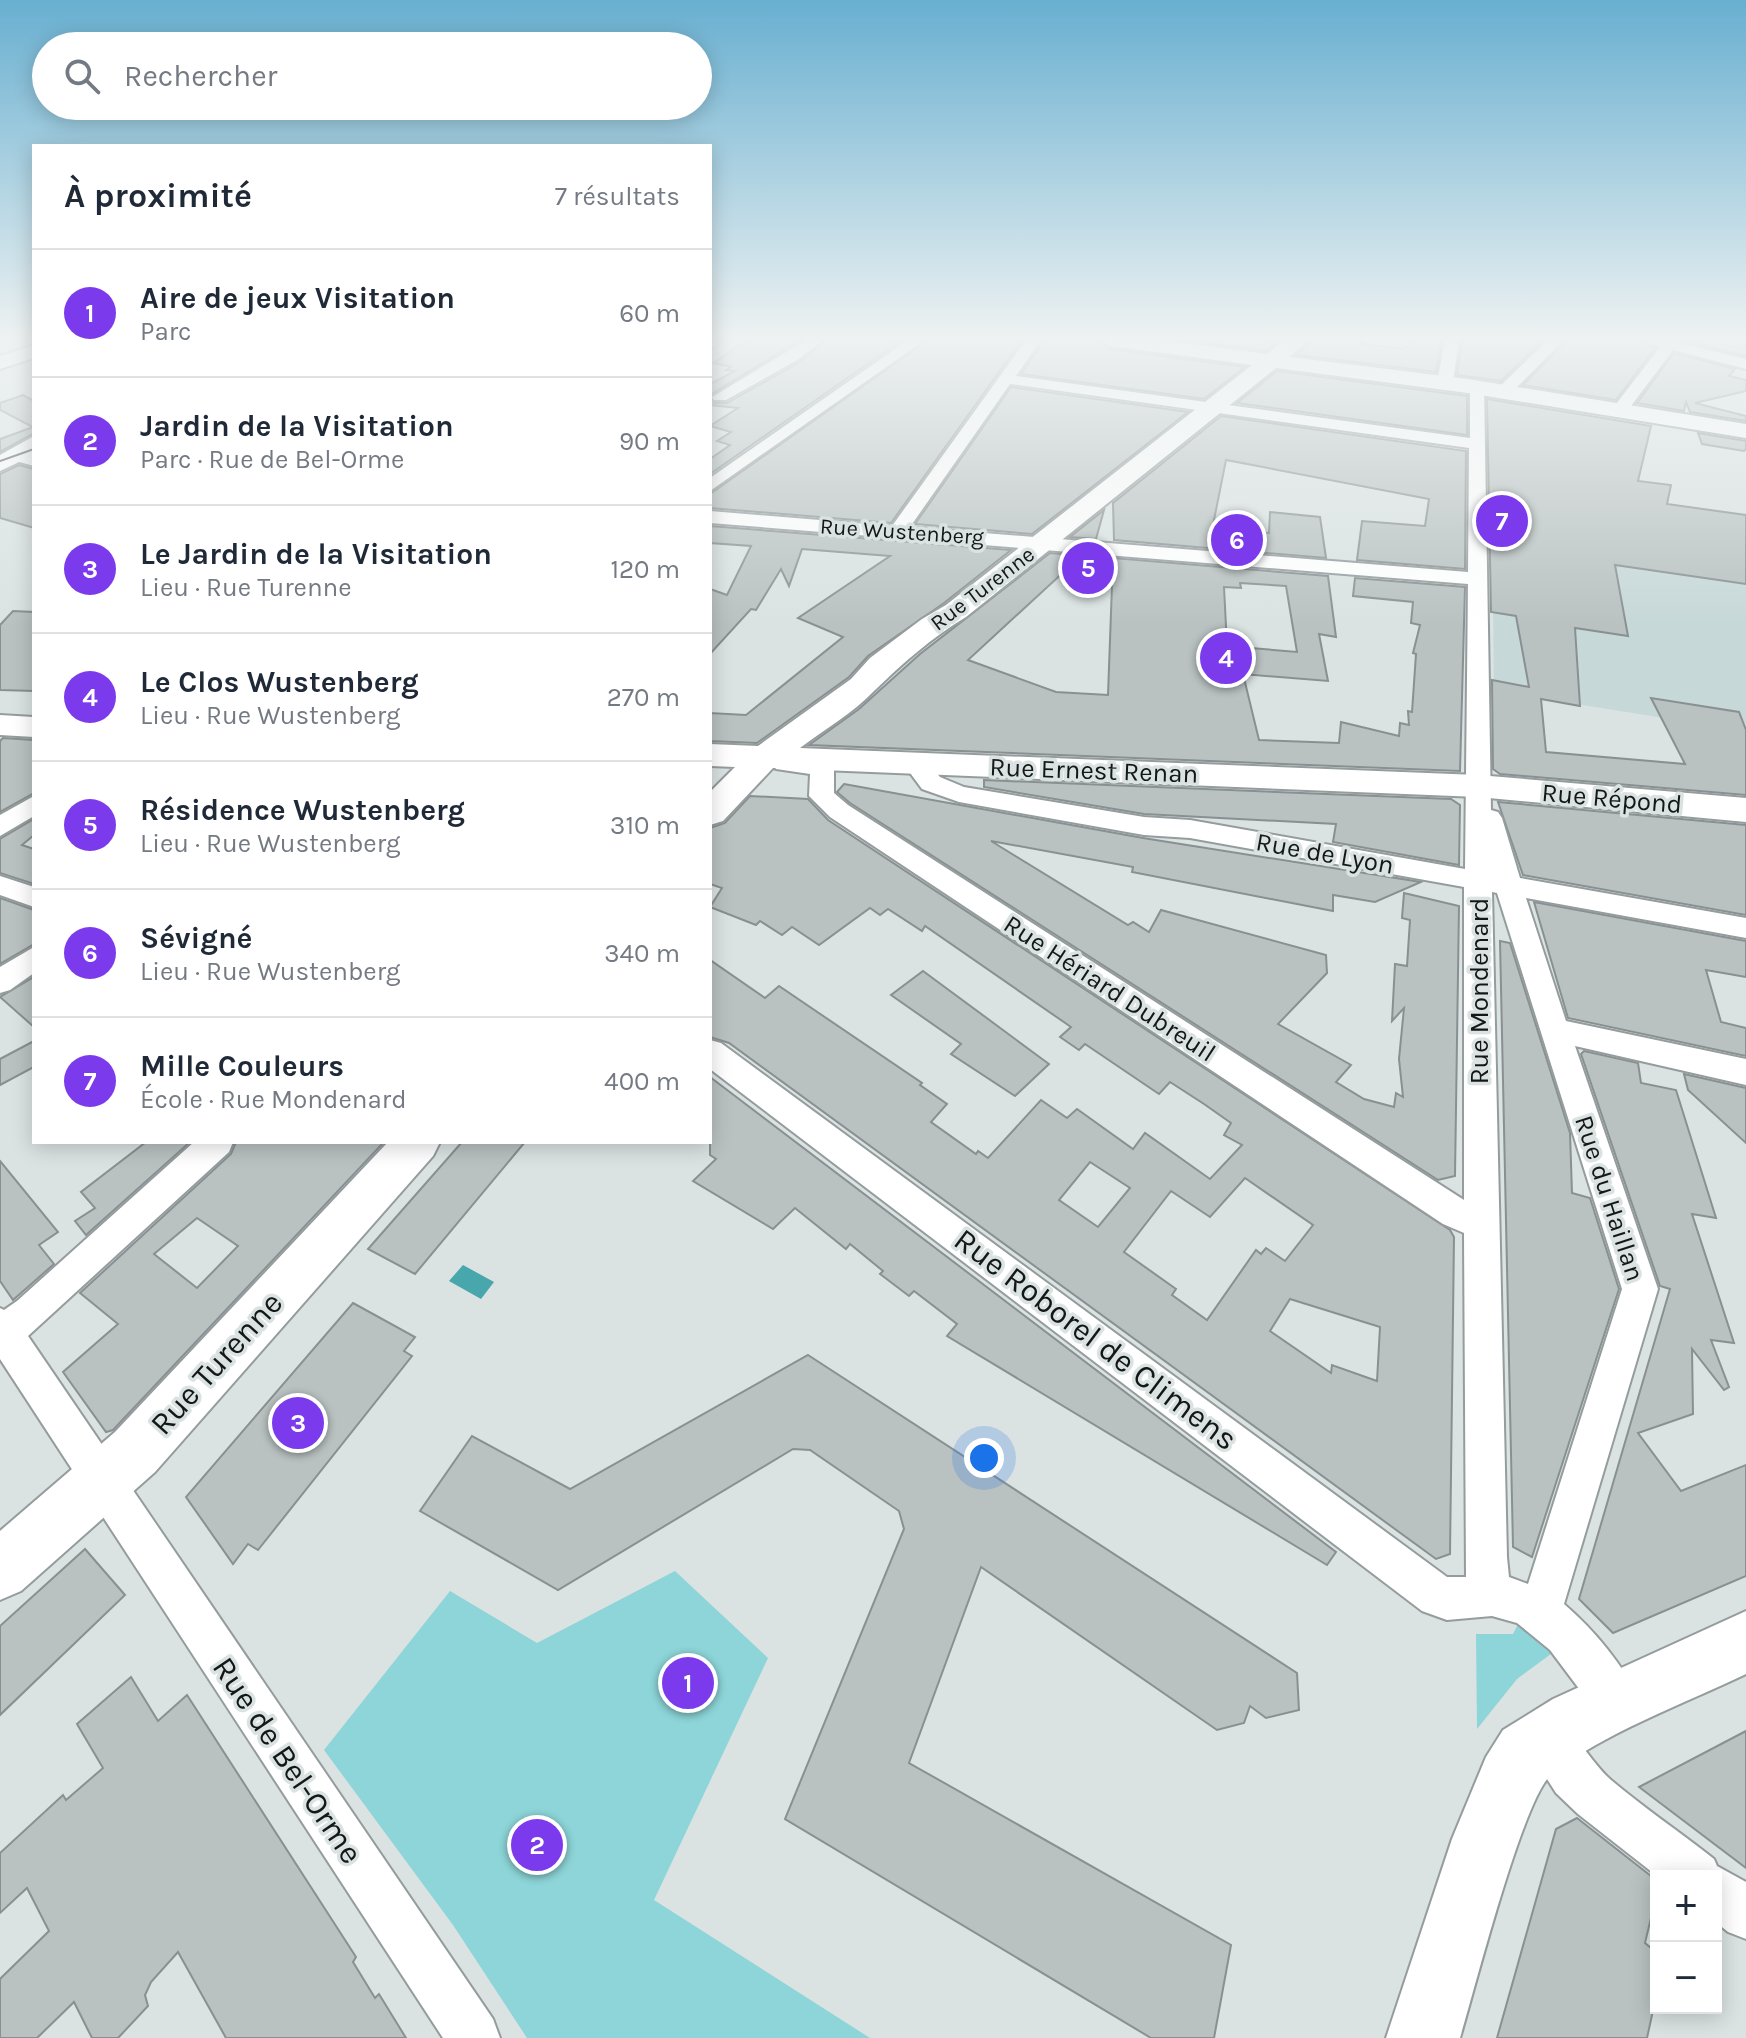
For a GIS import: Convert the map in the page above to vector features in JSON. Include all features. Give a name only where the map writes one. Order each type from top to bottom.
[{"type":"street","points":[[712,485],[783,435]]},
{"type":"street","points":[[898,531],[966,435]]},
{"type":"street","name":"Rue Turenne","points":[[712,811],[763,760],[862,686],[881,665],[932,625],[956,611],[1112,489],[1141,461],[1162,450],[1180,435]]},
{"type":"street","points":[[1414,435],[1477,444]]},
{"type":"street","name":"Rue Mondenard","points":[[1477,435],[1478,786],[1493,883],[1480,1224],[1489,1594]]},
{"type":"street","name":"Rue Wustenberg","points":[[712,517],[1478,579]]},
{"type":"street","points":[[0,725],[32,727]]},
{"type":"street","name":"Rue Ernest Renan","points":[[712,755],[822,763],[914,762],[1478,786]]},
{"type":"street","name":"Rue de Lyon","points":[[914,762],[931,783],[959,794],[1144,826],[1190,829],[1746,928]]},
{"type":"street","name":"Rue Hériard Dubreuil","points":[[822,763],[822,796],[839,811],[1455,1213],[1480,1224]]},
{"type":"street","name":"Rue Répond","points":[[1478,786],[1746,810]]},
{"type":"street","points":[[0,827],[32,805]]},
{"type":"street","name":"Rue du Haillan","points":[[1493,883],[1556,1032],[1640,1295],[1540,1612]]},
{"type":"street","points":[[0,885],[32,896]]},
{"type":"street","points":[[0,982],[32,959]]},
{"type":"street","points":[[1556,1032],[1582,1035],[1746,1072]]},
{"type":"street","name":"Rue Roborel de Climens","points":[[712,1053],[1437,1596],[1458,1602],[1489,1594]]},
{"type":"street","points":[[2,1329],[30,1313],[215,1144]]},
{"type":"street","name":"Rue Turenne","points":[[0,1570],[135,1452],[415,1144]]},
{"type":"street","name":"Rue de Bel-Orme","points":[[2,1329],[474,2038]]},
{"type":"street","points":[[1489,1594],[1520,1601],[1540,1612],[1583,1657],[1617,1702]]},
{"type":"street","points":[[1423,2038],[1486,1839],[1509,1780],[1526,1753],[1547,1738],[1617,1702],[1746,1642]]},
{"type":"street","points":[[1547,1738],[1573,1776],[1595,1797],[1689,1870]]},
{"type":"street","points":[[1722,1895],[1746,1914]]},
{"type":"shaded area","points":[[1581,492],[1746,514],[1746,731],[1494,691],[1493,604]]},
{"type":"shaded area","points":[[463,1265],[494,1282],[481,1299],[449,1281]]},
{"type":"shaded area","points":[[675,1571],[768,1658],[654,1900],[870,2038],[527,2038],[453,1925],[324,1750],[450,1591],[537,1643]]},
{"type":"shaded area","points":[[1518,1624],[1531,1625],[1555,1651],[1517,1679],[1477,1729],[1476,1634],[1513,1634]]},
{"type":"building","points":[[11,435],[30,435],[0,452],[0,439]]},
{"type":"building","points":[[726,435],[766,435],[712,473],[712,458],[730,445],[717,441]]},
{"type":"building","points":[[793,435],[954,435],[891,523],[712,508],[712,493]]},
{"type":"building","points":[[977,435],[1158,435],[1032,534],[915,524]]},
{"type":"building","points":[[1197,435],[1355,435],[1466,451],[1465,569],[1357,560],[1362,521],[1425,526],[1429,499],[1226,460],[1212,530],[1269,533],[1270,512],[1320,517],[1326,558],[1114,540],[1113,503]]},
{"type":"building","points":[[1488,435],[1649,435],[1638,481],[1671,485],[1667,504],[1746,515],[1746,584],[1615,565],[1628,636],[1575,628],[1580,706],[1541,699],[1546,752],[1685,764],[1651,698],[1739,712],[1746,730],[1746,795],[1500,774],[1493,769],[1492,680],[1529,687],[1516,616],[1491,612]]},
{"type":"building","points":[[1699,435],[1711,435],[1746,441],[1746,449],[1744,451],[1702,444]]},
{"type":"building","points":[[19,465],[32,468],[32,527],[0,518],[0,474]]},
{"type":"building","points":[[1104,510],[1096,539],[1070,537]]},
{"type":"building","points":[[712,526],[1011,550],[944,603],[868,656],[849,677],[757,743],[712,741],[712,713],[746,715],[843,637],[798,618],[890,556],[802,549],[789,586],[781,569],[756,610],[751,609],[712,652],[712,590],[727,595],[751,546],[712,543]]},
{"type":"building","points":[[1050,553],[1081,556],[968,660],[1056,692],[1108,695],[1113,558],[1328,576],[1336,637],[1319,634],[1328,681],[1243,674],[1259,740],[1339,743],[1341,722],[1399,736],[1400,723],[1409,725],[1408,711],[1412,712],[1416,654],[1413,653],[1420,625],[1411,623],[1413,602],[1353,596],[1355,578],[1465,587],[1460,771],[809,745],[859,709],[920,654]],"holes":[[[1240,583],[1286,586],[1297,652],[1227,646],[1224,587],[1241,588]]]},
{"type":"building","points":[[13,611],[32,612],[32,691],[0,690],[0,625]]},
{"type":"building","points":[[3,738],[32,740],[32,794],[0,812],[0,741]]},
{"type":"building","points":[[984,780],[1451,799],[1460,805],[1459,865],[1333,842],[1336,824],[1144,814],[984,787]]},
{"type":"building","points":[[844,784],[1143,838],[1421,882],[1375,902],[1333,895],[1333,911],[1132,872],[1133,867],[991,841],[1128,925],[1133,922],[1149,932],[1161,910],[1326,955],[1327,973],[1278,1024],[1351,1065],[1336,1082],[1364,1099],[1394,1107],[1396,1093],[1403,1097],[1399,1059],[1404,1008],[1392,1021],[1395,964],[1407,966],[1410,920],[1402,918],[1404,893],[1459,906],[1455,1176],[1438,1180],[850,803],[837,792]]},
{"type":"building","points":[[750,796],[808,799],[828,820],[1450,1230],[1454,1237],[1450,1554],[1436,1559],[729,1043],[712,1038],[712,961],[765,998],[779,986],[922,1083],[920,1085],[947,1104],[931,1122],[976,1154],[978,1151],[988,1158],[1041,1100],[1067,1118],[1077,1109],[1133,1149],[1145,1133],[1210,1179],[1242,1145],[1224,1135],[1231,1123],[1170,1082],[1159,1094],[1085,1044],[1079,1050],[1060,1037],[1071,1027],[925,926],[922,931],[888,909],[880,915],[870,908],[819,945],[792,927],[782,935],[760,921],[756,925],[712,908],[722,888],[712,885],[712,827],[725,823]],"holes":[[[1090,1162],[1130,1188],[1098,1227],[1059,1200]],[[1245,1178],[1313,1225],[1285,1261],[1266,1248],[1261,1254],[1256,1250],[1207,1320],[1172,1295],[1176,1289],[1124,1252],[1171,1191],[1210,1217]],[[1290,1299],[1380,1327],[1377,1381],[1332,1365],[1331,1373],[1270,1331]]]},
{"type":"building","points":[[1498,802],[1746,825],[1746,915],[1523,875]]},
{"type":"building","points":[[32,820],[32,837],[22,845],[32,848],[32,883],[0,873],[0,839]]},
{"type":"building","points":[[0,898],[32,909],[32,945],[0,964]]},
{"type":"building","points":[[1534,902],[1746,941],[1746,977],[1706,970],[1721,1022],[1746,1028],[1746,1056],[1568,1018]]},
{"type":"building","points":[[1500,941],[1510,943],[1570,1133],[1572,1193],[1590,1198],[1619,1289],[1532,1557],[1513,1547]]},
{"type":"building","points":[[923,971],[1049,1064],[1015,1096],[951,1054],[961,1044],[891,995]]},
{"type":"building","points":[[32,978],[32,1025],[0,997]]},
{"type":"building","points":[[32,1042],[32,1068],[0,1085],[0,1059]]},
{"type":"building","points":[[1584,1051],[1638,1063],[1641,1083],[1676,1090],[1716,1218],[1692,1214],[1734,1343],[1711,1340],[1729,1387],[1724,1390],[1692,1349],[1693,1414],[1638,1433],[1681,1491],[1746,1465],[1746,1576],[1613,1633],[1579,1599],[1670,1289],[1660,1286],[1581,1054]]},
{"type":"building","points":[[1684,1074],[1746,1088],[1746,1143],[1688,1090]]},
{"type":"building","points":[[712,1079],[1336,1552],[1327,1565],[947,1336],[957,1324],[914,1291],[909,1296],[880,1274],[883,1271],[850,1244],[846,1249],[795,1208],[773,1229],[693,1181],[716,1159],[710,1155]]},
{"type":"building","points":[[143,1144],[188,1144],[86,1235],[75,1221],[95,1208],[81,1192]]},
{"type":"building","points":[[235,1144],[382,1144],[113,1430],[106,1432],[63,1372],[118,1324],[80,1293],[231,1154]],"holes":[[[197,1218],[238,1246],[197,1288],[154,1254]]]},
{"type":"building","points":[[460,1144],[523,1144],[415,1274],[368,1249]]},
{"type":"building","points":[[0,1161],[58,1232],[39,1245],[54,1264],[13,1300],[0,1281]]},
{"type":"building","points":[[353,1303],[415,1337],[404,1351],[412,1356],[258,1550],[248,1544],[233,1564],[186,1497]]},
{"type":"building","points":[[808,1355],[1297,1673],[1299,1710],[1266,1718],[1250,1706],[1244,1723],[1217,1730],[981,1567],[909,1763],[1231,1945],[1214,2038],[1151,2038],[785,1819],[904,1529],[899,1511],[810,1450],[793,1449],[558,1590],[420,1511],[472,1436],[570,1489]]},
{"type":"building","points":[[85,1549],[125,1595],[0,1715],[0,1626]]},
{"type":"building","points":[[131,1677],[158,1721],[187,1695],[356,1957],[353,1962],[375,1998],[379,1994],[406,2038],[226,2038],[178,1952],[151,1982],[145,1995],[148,2006],[118,2038],[92,2038],[74,2002],[37,2038],[0,2038],[0,1979],[49,1931],[27,1888],[0,1913],[0,1853],[63,1795],[66,1800],[103,1768],[77,1724]]},
{"type":"building","points":[[1746,1731],[1746,1868],[1639,1787]]},
{"type":"building","points":[[1577,1818],[1650,1875],[1650,1922],[1645,1943],[1650,1947],[1652,2014],[1647,2038],[1497,2038],[1556,1829]]},
{"type":"tram line","points":[[0,461],[32,450]]},
{"type":"place","name":"Mille Couleurs","points":[[1502,521]]},
{"type":"place","name":"Sévigné","points":[[1237,540]]},
{"type":"place","name":"Résidence Wustenberg","points":[[1088,568]]},
{"type":"place","name":"Le Clos Wustenberg","points":[[1226,658]]},
{"type":"place","name":"Le Jardin de la Visitation","points":[[298,1423]]},
{"type":"place","name":"Aire de jeux Visitation","points":[[688,1683]]},
{"type":"place","name":"Jardin de la Visitation","points":[[537,1845]]}]
